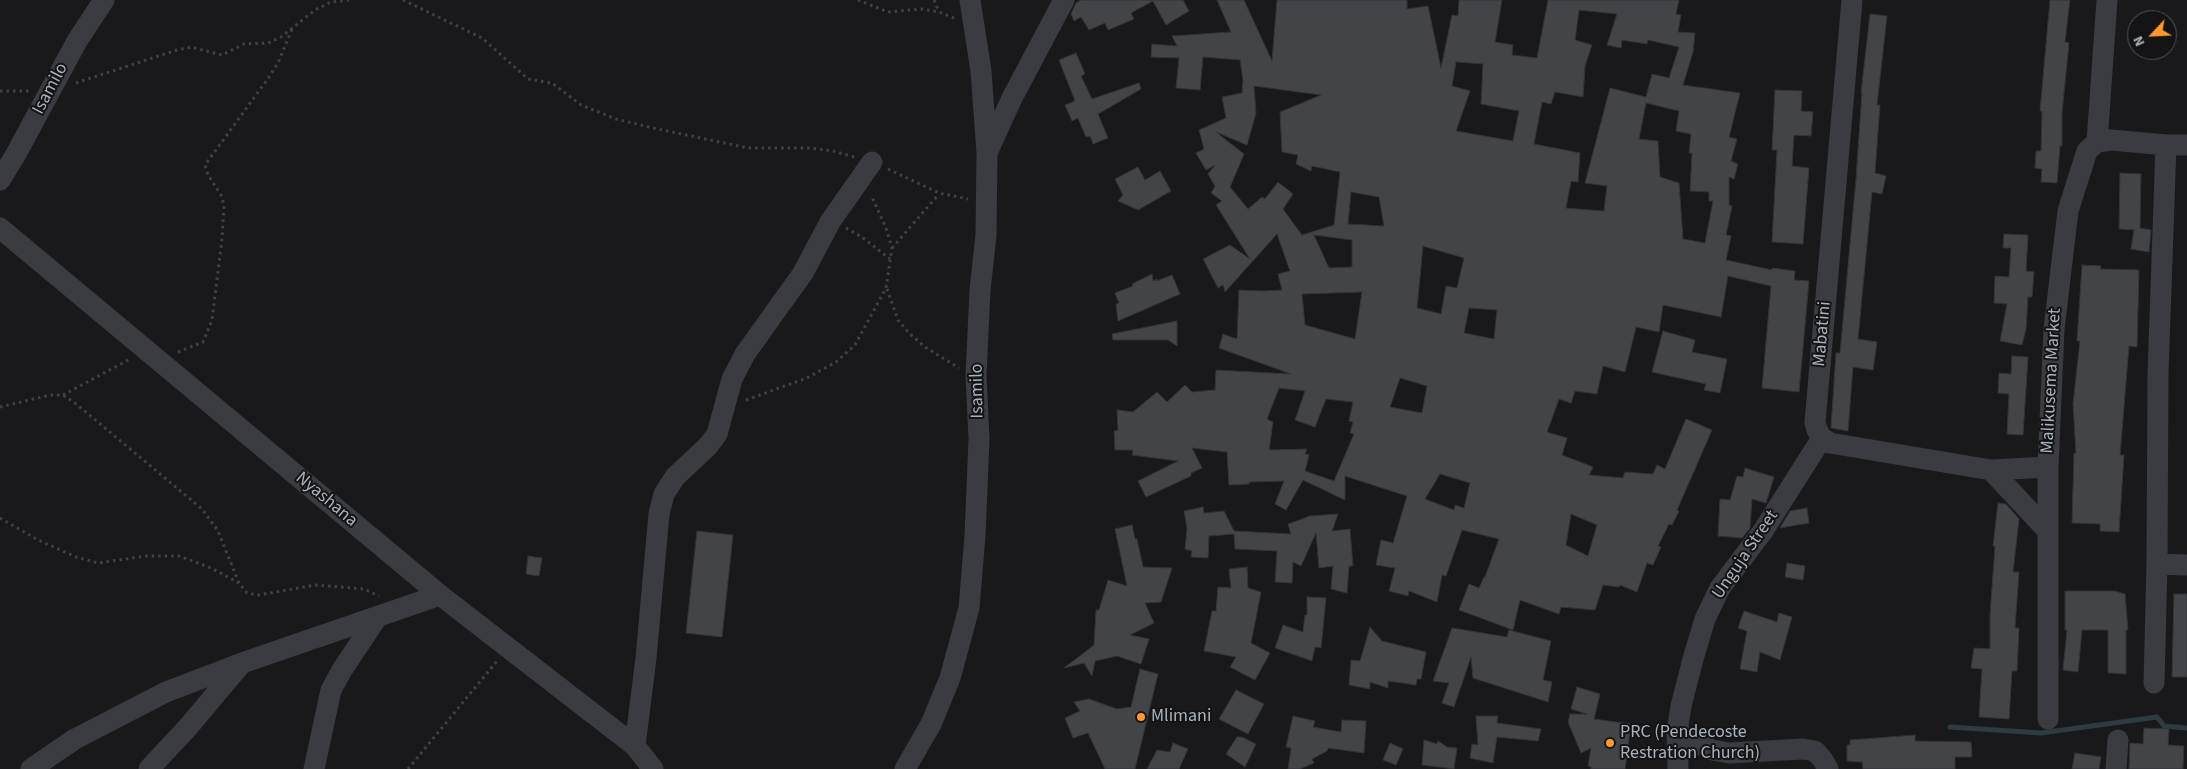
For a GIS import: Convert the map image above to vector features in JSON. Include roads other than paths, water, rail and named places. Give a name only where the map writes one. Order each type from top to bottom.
[{"type":"street","name":"Isamilo","points":[[0,180],[77,41],[104,0]]},
{"type":"street","name":"Isamilo","points":[[905,769],[931,724],[950,678],[969,608],[975,536],[979,438],[976,375],[980,290],[986,235],[987,153],[981,71],[972,26],[970,0]]},
{"type":"street","points":[[987,153],[1012,98],[1064,0]]},
{"type":"street","name":"Mabatini","points":[[1822,438],[1815,422],[1852,0]]},
{"type":"street","points":[[2107,0],[2097,142],[2111,140],[2166,146],[2187,145]]},
{"type":"street","name":"Malikusema Market","points":[[2048,719],[2048,467],[2054,329],[2068,211],[2087,151],[2097,142]]},
{"type":"street","points":[[2154,683],[2158,374],[2166,146]]},
{"type":"street","points":[[635,746],[646,658],[660,507],[664,494],[675,477],[708,446],[717,434],[722,409],[732,379],[745,354],[803,273],[830,222],[867,170]]},
{"type":"street","name":"Nyashana","points":[[0,228],[440,596],[635,746],[653,769]]},
{"type":"street","points":[[1822,438],[1830,443],[1845,446],[1991,470],[2048,467]]},
{"type":"street","name":"Unguja Street","points":[[1678,769],[1677,732],[1693,659],[1705,619],[1720,588],[1763,531],[1822,438]]},
{"type":"street","points":[[1991,470],[2048,532]]},
{"type":"street","points":[[2157,564],[2187,565]]},
{"type":"street","points":[[31,769],[75,739],[166,692],[242,663],[440,596]]},
{"type":"street","points":[[314,769],[331,690],[342,670],[385,614]]},
{"type":"street","points":[[149,769],[189,726],[242,663]]},
{"type":"street","points":[[1677,732],[1712,750],[1728,754],[1803,748],[1815,751],[1828,769]]},
{"type":"street","points":[[2116,769],[2118,740]]},
{"type":"waterway","points":[[1950,727],[2041,733],[2157,717],[2164,726],[2187,728]]},
{"type":"place","name":"Mlimani","points":[[1141,717]]},
{"type":"place","name":"PRC (Pendecoste Restration Church)","points":[[1610,743]]}]
